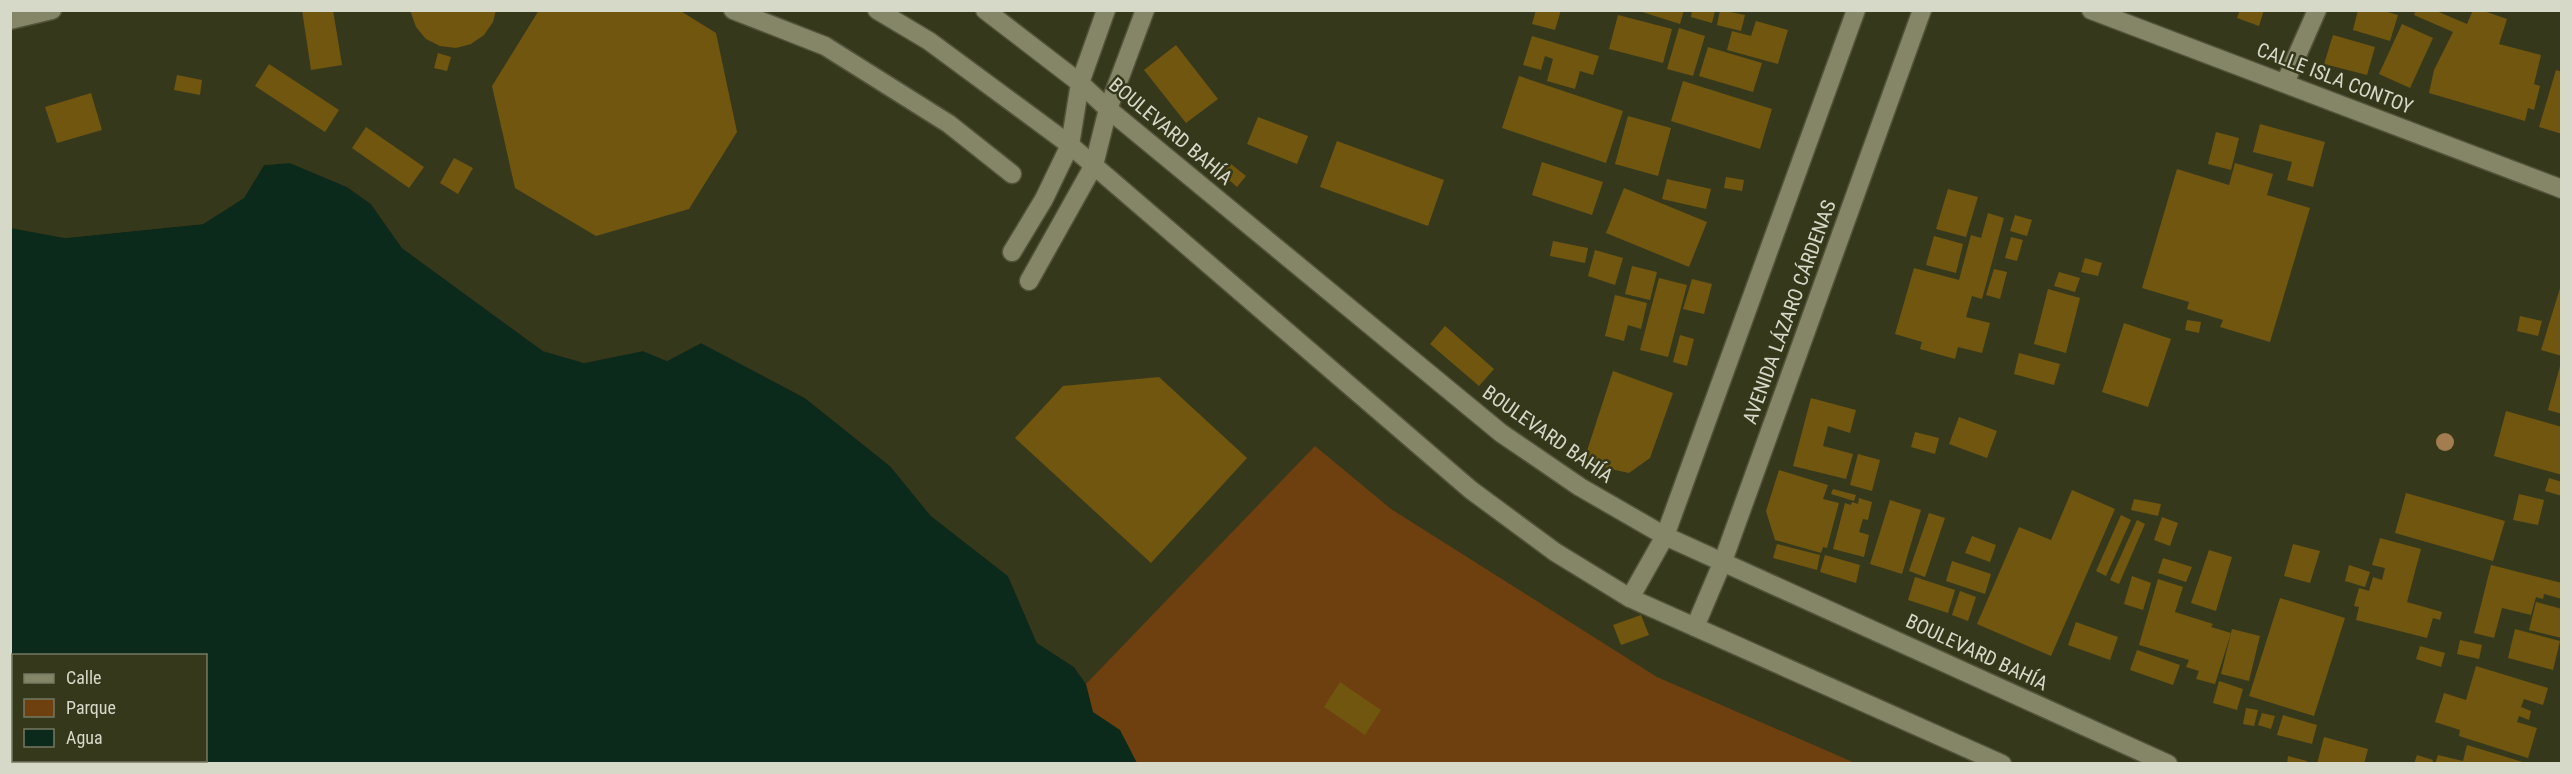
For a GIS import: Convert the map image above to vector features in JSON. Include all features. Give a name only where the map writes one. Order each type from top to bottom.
[{"type":"main road","points":[[10,20],[52,10]]},
{"type":"main road","points":[[733,10],[825,46],[950,124],[1012,174]]},
{"type":"main road","points":[[877,10],[929,40],[1070,145],[1470,490],[1555,552],[1630,598],[2002,764]]},
{"type":"main road","name":"BOULEVARD BAHÍA","points":[[985,10],[1080,83],[1108,109],[1500,434],[1580,487],[1665,536],[2168,764]]},
{"type":"main road","points":[[1012,252],[1044,199],[1070,145],[1080,83],[1106,10]]},
{"type":"main road","points":[[1029,281],[1094,165],[1108,109],[1145,10]]},
{"type":"main road","name":"AVENIDA LÁZARO CÁRDENAS","points":[[1630,598],[1665,536],[1856,10]]},
{"type":"main road","name":"AVENIDA LÁZARO CÁRDENAS","points":[[1695,627],[1724,561],[1922,10]]},
{"type":"main road","name":"CALLE ISLA CONTOY","points":[[2091,10],[2562,189]]},
{"type":"main road","points":[[2285,83],[2317,10]]},
{"type":"green space","points":[[290,163],[347,187],[371,204],[402,248],[543,351],[584,363],[643,351],[667,361],[701,343],[805,398],[890,466],[931,516],[1008,576],[1037,643],[1074,667],[1086,684],[1315,446],[1391,509],[1657,677],[1855,763],[11,764],[11,228],[65,238],[203,224],[244,198],[264,165]]},
{"type":"water","points":[[290,163],[347,187],[371,204],[402,248],[543,351],[584,363],[643,351],[667,361],[701,343],[805,398],[890,466],[931,516],[1008,576],[1037,643],[1074,667],[1086,684],[1093,712],[1120,730],[1137,763],[11,763],[11,228],[65,238],[203,224],[244,198],[264,165]]},
{"type":"building","points":[[302,10],[333,10],[342,65],[311,70]]},
{"type":"building","points":[[410,10],[496,10],[493,22],[484,35],[471,44],[456,48],[440,46],[426,39],[416,27]]},
{"type":"building","points":[[539,10],[679,10],[716,33],[737,132],[689,209],[596,236],[515,188],[492,86]]},
{"type":"building","points":[[1536,10],[1561,10],[1555,30],[1532,24]]},
{"type":"building","points":[[1636,10],[1684,10],[1680,24]]},
{"type":"building","points":[[1692,10],[1715,11],[1712,23],[1691,17]]},
{"type":"building","points":[[1720,10],[1745,15],[1741,31],[1717,25]]},
{"type":"building","points":[[2240,10],[2264,10],[2259,26],[2237,18]]},
{"type":"building","points":[[2358,10],[2381,10],[2398,15],[2390,41],[2353,30]]},
{"type":"building","points":[[2416,10],[2434,10],[2467,24],[2473,10],[2481,10],[2507,19],[2499,44],[2541,55],[2534,84],[2540,86],[2534,110],[2528,108],[2525,121],[2429,93],[2434,70],[2453,32],[2414,15]]},
{"type":"building","points":[[1618,15],[1672,29],[1663,63],[1609,49]]},
{"type":"building","points":[[1756,21],[1788,30],[1778,64],[1727,50],[1732,31],[1751,36]]},
{"type":"building","points":[[2402,24],[2433,38],[2410,88],[2379,74]]},
{"type":"building","points":[[1679,28],[1705,36],[1693,76],[1667,69]]},
{"type":"building","points":[[2333,35],[2375,47],[2367,75],[2324,64]]},
{"type":"building","points":[[1532,36],[1599,56],[1593,75],[1580,71],[1575,89],[1547,81],[1553,59],[1545,56],[1541,70],[1523,65]]},
{"type":"building","points":[[1176,45],[1218,99],[1186,123],[1144,70]]},
{"type":"building","points":[[1708,47],[1762,63],[1753,92],[1699,76]]},
{"type":"building","points":[[438,53],[451,57],[447,71],[434,68]]},
{"type":"building","points":[[269,64],[339,110],[325,132],[255,86]]},
{"type":"building","points":[[2556,70],[2562,72],[2562,134],[2539,127]]},
{"type":"building","points":[[177,75],[202,80],[200,95],[174,90]]},
{"type":"building","points":[[1519,76],[1623,111],[1606,163],[1502,128]]},
{"type":"building","points":[[1683,81],[1772,109],[1760,149],[1671,121]]},
{"type":"building","points":[[91,93],[102,130],[57,143],[45,107]]},
{"type":"building","points":[[1628,116],[1671,128],[1658,176],[1615,164]]},
{"type":"building","points":[[1258,117],[1308,136],[1297,164],[1247,144]]},
{"type":"building","points":[[2260,124],[2325,142],[2313,187],[2287,180],[2292,162],[2253,152]]},
{"type":"building","points":[[366,127],[424,167],[409,188],[352,148]]},
{"type":"building","points":[[2216,132],[2239,138],[2231,170],[2208,164]]},
{"type":"building","points":[[1337,141],[1444,180],[1428,226],[1320,187]]},
{"type":"building","points":[[454,158],[473,168],[458,194],[440,183]]},
{"type":"building","points":[[1542,162],[1603,182],[1592,215],[1532,195]]},
{"type":"building","points":[[2235,163],[2273,174],[2267,195],[2310,208],[2270,342],[2220,327],[2223,320],[2187,309],[2189,302],[2142,288],[2177,169],[2229,185]]},
{"type":"building","points":[[1231,164],[1246,176],[1237,187],[1222,174]]},
{"type":"building","points":[[1726,177],[1744,180],[1742,191],[1724,188]]},
{"type":"building","points":[[1667,179],[1711,189],[1706,209],[1662,199]]},
{"type":"building","points":[[1624,188],[1707,222],[1689,267],[1606,233]]},
{"type":"building","points":[[1948,189],[1978,197],[1966,237],[1936,229]]},
{"type":"building","points":[[1988,213],[2004,218],[1982,299],[1972,296],[1966,317],[1990,323],[1982,353],[1958,347],[1955,359],[1920,349],[1922,342],[1895,334],[1914,268],[1959,280],[1971,235],[1981,238]]},
{"type":"building","points":[[2015,215],[2032,220],[2027,236],[2010,231]]},
{"type":"building","points":[[1934,236],[1963,244],[1956,273],[1926,265]]},
{"type":"building","points":[[2011,237],[2023,240],[2017,261],[2005,258]]},
{"type":"building","points":[[1553,241],[1588,248],[1585,263],[1550,256]]},
{"type":"building","points":[[1595,250],[1623,258],[1615,285],[1588,276]]},
{"type":"building","points":[[2085,258],[2102,263],[2098,276],[2081,272]]},
{"type":"building","points":[[1632,266],[1657,272],[1650,300],[1625,294]]},
{"type":"building","points":[[1994,269],[2007,272],[2000,299],[1986,295]]},
{"type":"building","points":[[2059,272],[2080,278],[2075,292],[2054,286]]},
{"type":"building","points":[[1659,278],[1687,285],[1668,357],[1640,350]]},
{"type":"building","points":[[1692,279],[1712,284],[1704,314],[1683,309]]},
{"type":"building","points":[[2562,285],[2562,356],[2541,350]]},
{"type":"building","points":[[2048,289],[2080,298],[2066,353],[2034,344]]},
{"type":"building","points":[[1615,295],[1647,303],[1641,329],[1628,325],[1624,341],[1605,336]]},
{"type":"building","points":[[2520,316],[2542,321],[2538,336],[2517,331]]},
{"type":"building","points":[[2187,320],[2201,322],[2199,333],[2185,330]]},
{"type":"building","points":[[2124,323],[2171,339],[2148,407],[2102,392]]},
{"type":"building","points":[[1445,326],[1494,369],[1479,386],[1430,344]]},
{"type":"building","points":[[1680,335],[1694,339],[1687,366],[1673,362]]},
{"type":"building","points":[[2019,353],[2060,364],[2054,385],[2014,374]]},
{"type":"building","points":[[2560,366],[2562,367],[2562,414],[2548,410]]},
{"type":"building","points":[[1613,371],[1673,393],[1650,458],[1629,473],[1583,463]]},
{"type":"building","points":[[1159,377],[1247,458],[1151,563],[1015,438],[1063,386]]},
{"type":"building","points":[[1811,398],[1856,410],[1850,433],[1828,426],[1823,446],[1853,454],[1846,479],[1793,466]]},
{"type":"building","points":[[2506,411],[2562,427],[2562,475],[2494,456]]},
{"type":"building","points":[[1959,417],[1997,431],[1987,458],[1949,444]]},
{"type":"building","points":[[1915,432],[1939,438],[1935,454],[1911,447]]},
{"type":"building","points":[[1858,454],[1880,460],[1872,491],[1850,485]]},
{"type":"building","points":[[1779,470],[1828,485],[1823,499],[1839,503],[1827,548],[1823,547],[1821,553],[1775,540],[1766,511]]},
{"type":"building","points":[[2549,478],[2562,482],[2562,496],[2545,491]]},
{"type":"building","points":[[1833,489],[1856,495],[1854,501],[1831,494]]},
{"type":"building","points":[[2072,490],[2115,509],[2051,656],[1977,624],[2019,527],[2051,540]]},
{"type":"building","points":[[2406,493],[2505,521],[2493,561],[2395,533]]},
{"type":"building","points":[[2519,494],[2544,500],[2538,525],[2513,520]]},
{"type":"building","points":[[1859,498],[1872,502],[1868,520],[1863,519],[1859,532],[1869,535],[1864,557],[1833,549],[1845,503],[1858,504]]},
{"type":"building","points":[[2134,499],[2161,504],[2158,516],[2131,510]]},
{"type":"building","points":[[1890,500],[1921,510],[1902,574],[1870,564]]},
{"type":"building","points":[[1929,513],[1945,518],[1925,577],[1909,571]]},
{"type":"building","points":[[2121,515],[2131,520],[2106,576],[2096,571]]},
{"type":"building","points":[[2162,517],[2178,523],[2170,546],[2154,540]]},
{"type":"building","points":[[2137,520],[2145,524],[2119,584],[2110,580]]},
{"type":"building","points":[[1972,536],[1996,545],[1990,562],[1965,553]]},
{"type":"building","points":[[2380,538],[2421,549],[2407,602],[2442,612],[2440,620],[2433,618],[2427,638],[2356,620],[2359,607],[2354,606],[2359,588],[2369,591],[2373,577],[2382,580],[2385,568],[2372,565]]},
{"type":"building","points":[[1777,544],[1820,555],[1817,570],[1773,558]]},
{"type":"building","points":[[2293,544],[2320,551],[2310,583],[2284,576]]},
{"type":"building","points":[[2209,550],[2232,557],[2216,611],[2191,603]]},
{"type":"building","points":[[1825,555],[1860,565],[1856,583],[1820,572]]},
{"type":"building","points":[[2163,558],[2192,567],[2186,582],[2158,573]]},
{"type":"building","points":[[1952,561],[1991,574],[1985,594],[1946,581]]},
{"type":"building","points":[[2349,565],[2370,572],[2365,587],[2345,581]]},
{"type":"building","points":[[2491,565],[2562,583],[2562,599],[2544,594],[2543,599],[2536,597],[2531,615],[2502,608],[2494,638],[2474,633]]},
{"type":"building","points":[[2132,576],[2151,583],[2143,610],[2124,604]]},
{"type":"building","points":[[1915,577],[1955,590],[1948,613],[1908,600]]},
{"type":"building","points":[[2158,579],[2183,587],[2175,612],[2213,624],[2211,627],[2231,633],[2215,684],[2196,679],[2199,671],[2186,667],[2189,660],[2139,645]]},
{"type":"building","points":[[1960,591],[1976,597],[1968,621],[1952,615]]},
{"type":"building","points":[[2280,598],[2345,618],[2314,716],[2249,696]]},
{"type":"building","points":[[2536,602],[2562,609],[2562,638],[2529,630]]},
{"type":"building","points":[[1641,615],[1649,635],[1621,645],[1613,625]]},
{"type":"building","points":[[2076,622],[2118,637],[2110,660],[2068,645]]},
{"type":"building","points":[[2232,629],[2260,636],[2249,681],[2221,674]]},
{"type":"building","points":[[2515,629],[2560,641],[2553,670],[2508,658]]},
{"type":"building","points":[[2460,640],[2482,645],[2479,659],[2457,654]]},
{"type":"building","points":[[2420,646],[2445,653],[2441,667],[2416,659]]},
{"type":"building","points":[[2137,650],[2180,665],[2173,685],[2130,670]]},
{"type":"building","points":[[2476,666],[2548,688],[2543,705],[2524,699],[2521,707],[2531,711],[2529,720],[2519,716],[2517,722],[2537,728],[2528,758],[2459,736],[2460,730],[2435,722],[2444,693],[2466,700]]},
{"type":"building","points":[[2219,681],[2243,689],[2237,710],[2213,703]]},
{"type":"building","points":[[1340,682],[1381,710],[1365,735],[1324,707]]},
{"type":"building","points":[[2246,708],[2258,710],[2254,726],[2243,724]]},
{"type":"building","points":[[2262,713],[2275,716],[2271,729],[2258,725]]},
{"type":"building","points":[[2283,715],[2317,725],[2312,744],[2277,735]]},
{"type":"building","points":[[2324,737],[2368,749],[2364,764],[2317,764]]},
{"type":"building","points":[[2467,745],[2526,764],[2435,764],[2438,755],[2463,761]]},
{"type":"building","points":[[2417,755],[2433,760],[2432,764],[2414,764]]},
{"type":"building","points":[[2288,756],[2307,761],[2306,764],[2287,764]]}]
